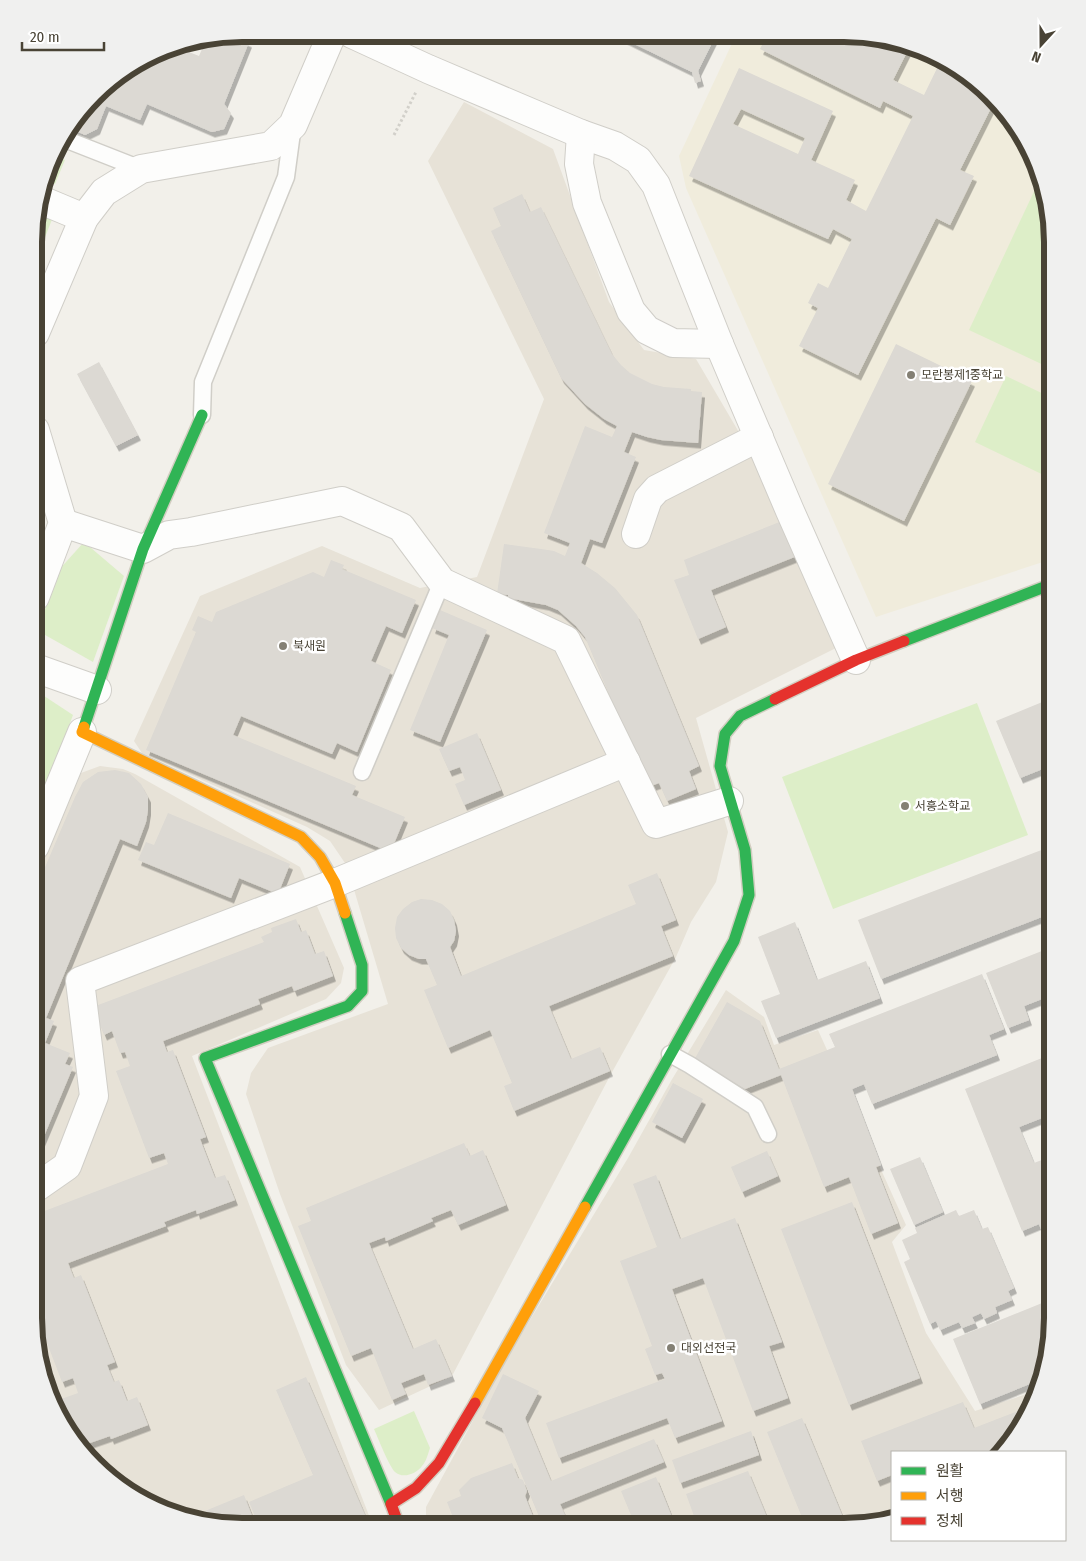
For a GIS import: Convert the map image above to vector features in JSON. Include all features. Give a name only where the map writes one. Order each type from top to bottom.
[{"type":"street","points":[[42,317],[84,218],[104,192],[141,168],[271,146],[293,125],[329,42]]},
{"type":"street","points":[[369,42],[581,134],[615,146],[638,160],[656,185],[719,344],[856,660]]},
{"type":"street","points":[[581,134],[579,164],[587,203],[631,311],[647,330],[673,343],[719,344]]},
{"type":"street","points":[[46,202],[84,218]]},
{"type":"street","points":[[42,827],[82,732],[143,549],[202,415]]},
{"type":"street","points":[[636,534],[648,499],[657,488],[759,438]]},
{"type":"street","points":[[42,452],[64,523],[42,579]]},
{"type":"street","points":[[64,523],[143,549],[170,535],[342,501],[401,527],[442,582],[566,640],[656,824],[729,801]]},
{"type":"street","points":[[391,1504],[416,1488],[439,1463],[734,942],[749,895],[744,850],[720,766],[725,734],[740,716],[856,660],[1044,587]]},
{"type":"street","points":[[42,670],[97,690]]},
{"type":"street","points":[[82,732],[301,837],[320,857],[335,883],[362,965],[362,991],[348,1006],[205,1058],[396,1518]]},
{"type":"street","points":[[42,1183],[67,1166],[94,1096],[80,982],[335,883],[626,762]]},
{"type":"lane","points":[[202,415],[202,382],[286,177],[293,125]]},
{"type":"lane","points":[[70,141],[141,168]]},
{"type":"lane","points":[[362,772],[442,582]]},
{"type":"lane","points":[[670,1054],[755,1107],[768,1134]]},
{"type":"path","points":[[394,135],[428,69]]},
{"type":"shaded area","name":"모란봉제1중학교","points":[[733,42],[843,42],[895,49],[932,63],[955,76],[994,111],[1010,131],[1023,154],[1037,191],[1042,217],[1044,243],[1044,562],[876,617],[686,188],[679,156]]},
{"type":"shaded area","points":[[464,102],[553,149],[609,302],[644,350],[696,359],[778,499],[838,647],[696,718],[728,832],[716,882],[691,922],[676,957],[611,1074],[452,1376],[379,1410],[346,1365],[280,1194],[246,1094],[251,1073],[268,1048],[388,1004],[347,866],[330,841],[307,827],[142,753],[134,741],[200,596],[322,546],[420,588],[477,577],[544,399],[428,161]]},
{"type":"shaded area","points":[[100,766],[123,769],[135,774],[300,867],[344,968],[341,983],[326,999],[192,1056],[370,1518],[217,1517],[191,1512],[154,1498],[131,1485],[92,1450],[69,1418],[53,1383],[46,1357],[42,1318],[42,856],[67,797],[81,773]]},
{"type":"shaded area","points":[[726,990],[764,1017],[774,1045],[818,1030],[906,1225],[892,1242],[926,1333],[975,1411],[1029,1393],[1017,1418],[993,1451],[891,1451],[891,1513],[882,1515],[856,1518],[426,1518],[426,1507],[507,1358],[628,1158],[671,1081]]},
{"type":"green space","points":[[61,158],[65,160],[55,184],[52,183]]},
{"type":"green space","points":[[1036,187],[1042,217],[1044,243],[1044,365],[969,330]]},
{"type":"green space","points":[[45,213],[53,217],[42,245]]},
{"type":"green space","points":[[1006,376],[1044,394],[1044,475],[975,442]]},
{"type":"green space","points":[[84,542],[124,576],[93,662],[42,633],[42,619],[57,572]]},
{"type":"green space","points":[[42,695],[73,715],[42,799]]},
{"type":"green space","name":"서흥소학교","points":[[977,703],[1028,835],[833,909],[782,777]]},
{"type":"green space","points":[[414,1411],[430,1448],[425,1462],[419,1469],[409,1475],[402,1475],[393,1469],[374,1429]]},
{"type":"building","points":[[249,42],[224,104],[231,113],[224,129],[212,132],[147,104],[140,120],[106,106],[97,129],[85,135],[76,131],[101,101],[131,76],[154,63],[186,51],[199,56],[203,46]]},
{"type":"building","points":[[630,42],[712,42],[698,71],[701,81],[695,83],[692,72]]},
{"type":"building","points":[[764,42],[843,42],[895,49],[907,53],[893,80],[924,95],[938,66],[955,76],[991,108],[960,170],[974,176],[950,225],[936,218],[858,375],[799,346],[818,308],[808,303],[818,283],[828,288],[852,239],[833,229],[828,239],[689,176],[739,68],[833,111],[811,160],[855,180],[846,200],[866,211],[913,116],[883,101],[880,108],[760,49]],"holes":[[[741,109],[805,138],[798,154],[733,124]]]},
{"type":"building","points":[[522,194],[530,212],[541,207],[612,354],[621,365],[630,373],[652,384],[702,392],[698,443],[661,440],[632,432],[624,452],[636,457],[602,543],[590,539],[581,563],[615,588],[637,615],[699,766],[689,771],[696,789],[667,801],[659,783],[648,787],[585,637],[576,626],[558,610],[546,605],[497,594],[504,544],[554,551],[565,556],[570,543],[544,533],[585,426],[612,437],[617,426],[604,419],[585,404],[561,378],[491,231],[501,226],[493,208]]},
{"type":"building","points":[[896,344],[972,381],[904,521],[828,484]]},
{"type":"building","points":[[99,362],[138,435],[116,446],[77,374]]},
{"type":"building","points":[[782,521],[797,556],[711,590],[726,627],[698,639],[674,580],[689,575],[684,560]]},
{"type":"building","name":"북새원","points":[[331,560],[344,565],[342,569],[416,600],[402,633],[386,626],[371,661],[391,670],[357,752],[337,743],[332,754],[241,716],[233,735],[356,786],[352,795],[405,817],[393,846],[385,850],[146,750],[196,632],[192,630],[198,616],[212,622],[216,612],[313,572],[324,577]]},
{"type":"building","points":[[440,610],[487,630],[440,742],[410,730],[449,635],[432,628]]},
{"type":"building","points":[[1044,701],[1044,768],[1020,778],[996,721]]},
{"type":"building","points":[[477,733],[501,790],[464,805],[455,784],[465,780],[460,767],[449,771],[439,749]]},
{"type":"building","points":[[115,770],[129,773],[141,784],[148,797],[148,810],[146,822],[137,846],[120,839],[46,1018],[54,1021],[45,1043],[70,1053],[65,1064],[73,1067],[42,1141],[42,874],[83,782],[98,772]]},
{"type":"building","points":[[168,813],[290,864],[278,894],[239,878],[231,898],[138,860],[146,842],[154,845]]},
{"type":"building","points":[[1044,849],[1044,916],[881,979],[858,920]]},
{"type":"building","points":[[657,873],[676,920],[661,926],[673,956],[549,1006],[571,1059],[600,1047],[610,1071],[514,1111],[504,1086],[512,1083],[490,1030],[448,1048],[424,990],[437,985],[426,959],[419,959],[409,955],[401,948],[396,938],[397,917],[412,902],[421,899],[432,900],[442,904],[450,911],[456,931],[454,941],[450,947],[461,976],[636,904],[628,885]]},
{"type":"building","points":[[296,919],[301,932],[306,930],[315,954],[324,951],[333,976],[294,991],[292,986],[258,999],[260,1004],[163,1041],[167,1052],[173,1050],[206,1137],[200,1139],[215,1178],[225,1175],[235,1200],[197,1214],[196,1210],[164,1222],[166,1226],[68,1263],[74,1278],[81,1275],[115,1362],[107,1365],[114,1382],[119,1380],[127,1401],[137,1397],[148,1425],[111,1439],[110,1436],[87,1444],[76,1430],[60,1400],[78,1393],[73,1378],[62,1382],[43,1333],[42,1212],[168,1164],[164,1153],[149,1158],[116,1071],[130,1066],[125,1052],[120,1053],[112,1031],[104,1035],[93,1007],[264,942],[261,937],[272,932],[271,928]]},
{"type":"building","points":[[795,922],[817,980],[866,961],[880,998],[776,1038],[761,1001],[780,994],[758,937]]},
{"type":"building","points":[[1044,950],[1044,998],[1024,1006],[1029,1020],[1008,1028],[986,973]]},
{"type":"building","points":[[982,974],[1004,1029],[989,1035],[997,1055],[872,1104],[864,1084],[852,1089],[881,1165],[876,1167],[898,1223],[871,1234],[849,1177],[824,1187],[781,1075],[745,1089],[694,1060],[727,1002],[760,1021],[779,1069],[835,1047],[829,1034]]},
{"type":"building","points":[[1044,1057],[1044,1117],[1019,1127],[1034,1163],[1044,1159],[1044,1237],[1039,1224],[1022,1231],[965,1089]]},
{"type":"building","points":[[673,1083],[703,1099],[682,1138],[652,1122]]},
{"type":"building","points":[[464,1143],[470,1156],[483,1150],[506,1205],[458,1225],[451,1210],[431,1218],[433,1221],[386,1241],[385,1237],[369,1243],[413,1349],[436,1339],[452,1376],[428,1385],[424,1374],[401,1383],[406,1394],[392,1400],[371,1348],[351,1356],[298,1226],[311,1221],[306,1208]]},
{"type":"building","points":[[767,1151],[778,1176],[742,1192],[731,1167]]},
{"type":"building","points":[[920,1157],[943,1212],[914,1225],[890,1169]]},
{"type":"building","points":[[656,1175],[680,1239],[735,1218],[782,1342],[769,1346],[788,1398],[753,1411],[703,1278],[672,1289],[722,1421],[675,1438],[667,1418],[559,1458],[546,1423],[665,1379],[662,1373],[655,1375],[645,1349],[652,1346],[620,1261],[657,1247],[633,1184]]},
{"type":"building","points":[[852,1202],[920,1378],[849,1405],[781,1229]]},
{"type":"building","points":[[956,1210],[959,1216],[974,1210],[982,1229],[988,1227],[1014,1288],[1008,1291],[1012,1300],[995,1307],[997,1313],[984,1319],[981,1313],[972,1317],[975,1323],[962,1328],[959,1322],[940,1330],[936,1321],[930,1324],[904,1262],[910,1259],[902,1240],[917,1233],[915,1228]]},
{"type":"building","points":[[1044,1302],[1042,1344],[1033,1383],[980,1404],[953,1339]]},
{"type":"building","points":[[503,1374],[539,1391],[525,1418],[551,1481],[654,1439],[664,1462],[560,1504],[566,1518],[540,1518],[502,1428],[482,1418]]},
{"type":"building","points":[[306,1377],[367,1518],[306,1518],[305,1515],[298,1518],[256,1518],[249,1502],[313,1475],[276,1390]]},
{"type":"building","points":[[963,1402],[974,1428],[1022,1410],[1010,1430],[993,1451],[891,1451],[891,1475],[877,1481],[861,1441]]},
{"type":"building","points":[[802,1418],[843,1518],[802,1518],[767,1432]]},
{"type":"building","points":[[751,1431],[759,1455],[680,1483],[672,1460]]},
{"type":"building","points":[[512,1463],[518,1478],[523,1480],[527,1491],[525,1496],[534,1518],[453,1518],[447,1502],[461,1496],[459,1490],[471,1478]]},
{"type":"building","points":[[748,1471],[767,1518],[695,1518],[686,1494]]},
{"type":"building","points":[[656,1477],[672,1518],[632,1518],[621,1491]]},
{"type":"building","points":[[244,1495],[253,1518],[217,1517],[207,1515],[205,1511]]},
{"type":"traffic: fast","points":[[84,727],[143,549],[202,415]]},
{"type":"traffic: fast","points":[[904,641],[1044,587]]},
{"type":"traffic: fast","points":[[585,1207],[734,941],[749,895],[745,850],[720,766],[725,734],[740,716],[775,699]]},
{"type":"traffic: fast","points":[[345,913],[362,965],[362,991],[348,1006],[205,1058],[391,1504]]},
{"type":"traffic: slow","points":[[84,727],[82,732],[301,837],[320,857],[335,883],[345,913]]},
{"type":"traffic: slow","points":[[475,1403],[585,1207]]},
{"type":"traffic: jam","points":[[775,699],[856,660],[904,641]]},
{"type":"traffic: jam","points":[[396,1518],[391,1504],[416,1488],[439,1463],[475,1403]]},
{"type":"place","name":"모란봉제1중학교","points":[[911,375]]},
{"type":"place","name":"북새원","points":[[283,646]]},
{"type":"place","name":"서흥소학교","points":[[905,806]]},
{"type":"place","name":"대외선전국","points":[[671,1348]]}]
